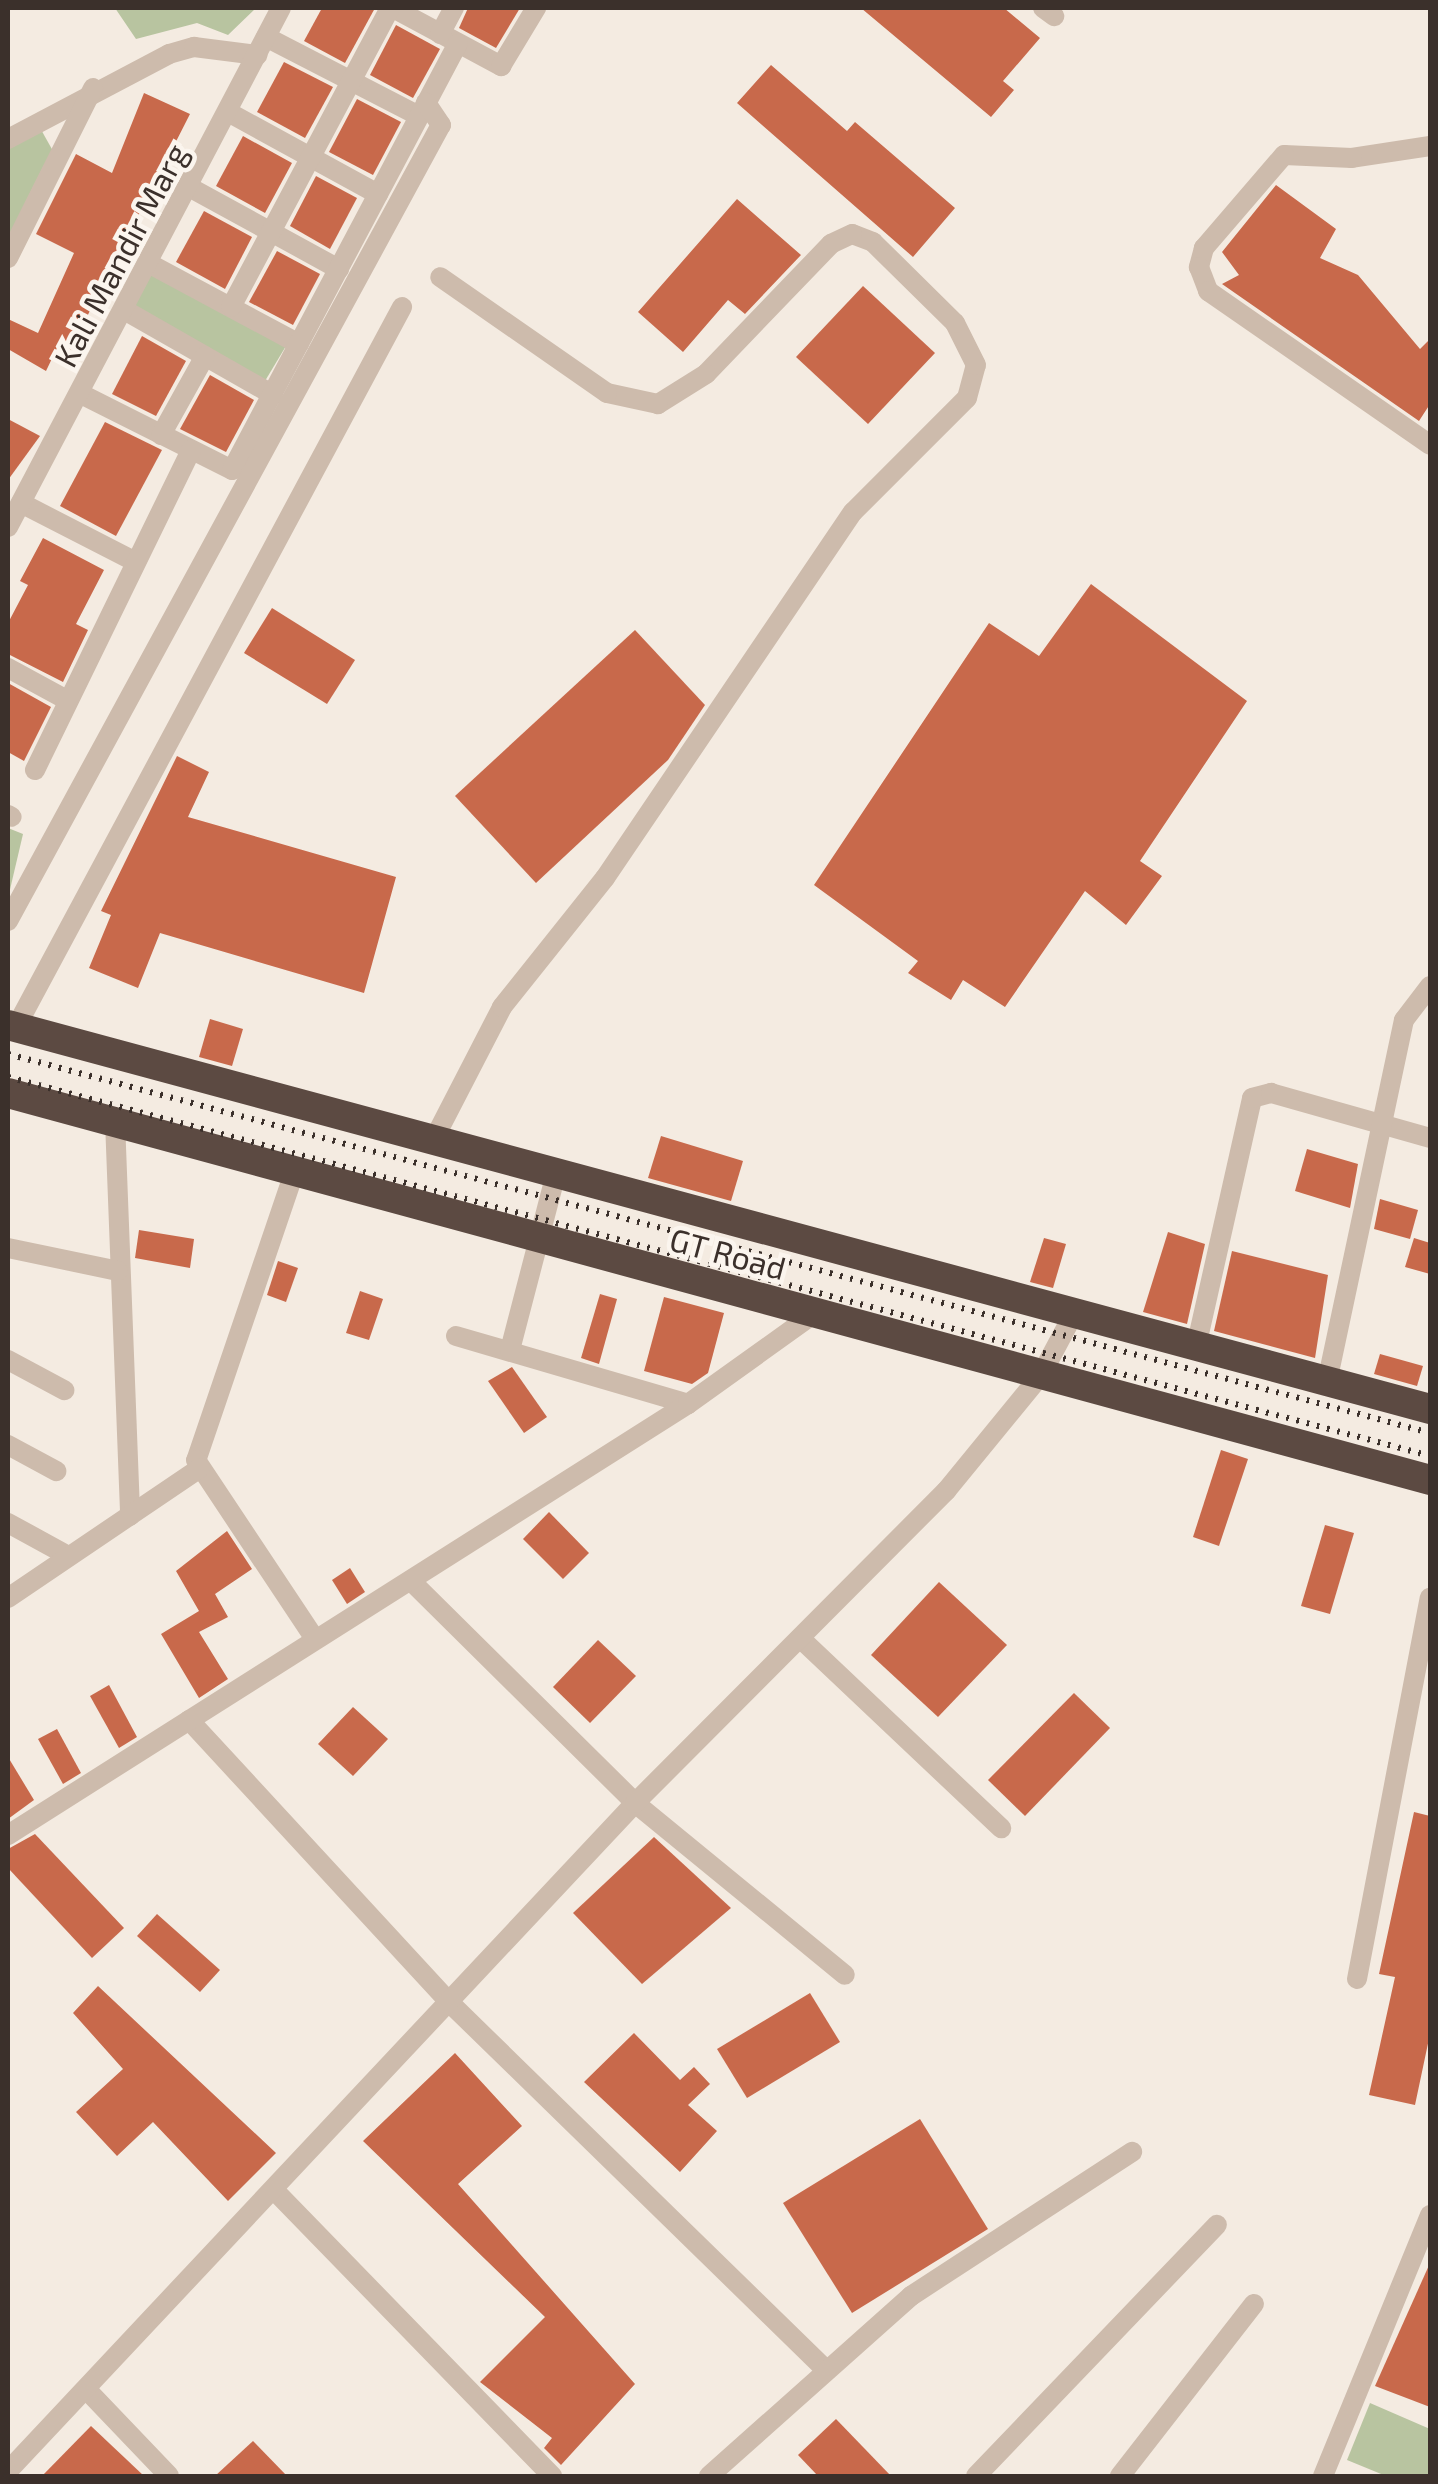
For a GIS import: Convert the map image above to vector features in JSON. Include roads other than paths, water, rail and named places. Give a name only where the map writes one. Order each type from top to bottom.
[{"type":"highway","name":"GT Road","points":[[12,1026],[1072,1315],[1326,1382],[1429,1400]]},
{"type":"highway","name":"GT Road","points":[[8,1093],[1430,1480]]},
{"type":"street","name":"Kali Mandir Marg","points":[[8,527],[126,311],[281,8]]},
{"type":"street","points":[[231,307],[392,8],[501,66],[536,8]]},
{"type":"street","points":[[81,394],[232,470],[423,110],[449,39],[454,8]]},
{"type":"street","points":[[8,139],[93,88],[194,47],[262,46],[423,110],[441,125],[8,920]]},
{"type":"street","points":[[8,258],[93,88]]},
{"type":"street","points":[[228,112],[378,194]]},
{"type":"street","points":[[1430,146],[1352,158],[1284,155],[1204,248],[1199,266],[1208,291],[1430,445]]},
{"type":"street","points":[[189,186],[339,269]]},
{"type":"street","points":[[434,1139],[502,1007],[605,878],[853,512],[967,398],[976,365],[955,323],[873,242],[852,234],[831,244],[706,374],[658,404],[607,394],[440,277]]},
{"type":"street","points":[[150,264],[299,344]]},
{"type":"street","points":[[12,1026],[402,308]]},
{"type":"street","points":[[126,311],[272,395]]},
{"type":"street","points":[[161,435],[204,356]]},
{"type":"street","points":[[35,770],[132,560],[192,450]]},
{"type":"street","points":[[21,503],[132,560]]},
{"type":"street","points":[[8,668],[67,700]]},
{"type":"street","points":[[1326,1382],[1408,1006],[1430,986]]},
{"type":"street","points":[[1196,1347],[1252,1098],[1271,1092],[1430,1138]]},
{"type":"street","points":[[115,1122],[130,1516]]},
{"type":"street","points":[[295,1170],[200,1430],[200,1468],[315,1639]]},
{"type":"street","points":[[510,1350],[556,1173]]},
{"type":"street","points":[[8,1248],[118,1271]]},
{"type":"street","points":[[8,1835],[688,1404],[815,1314]]},
{"type":"street","points":[[8,2470],[277,2193],[636,1803],[946,1491],[1041,1375],[1072,1315]]},
{"type":"street","points":[[456,1336],[688,1404]]},
{"type":"street","points":[[8,1360],[64,1390]]},
{"type":"street","points":[[8,1445],[56,1470]]},
{"type":"street","points":[[8,1598],[64,1554],[130,1516],[200,1468]]},
{"type":"street","points":[[8,1523],[64,1554]]},
{"type":"street","points":[[412,1582],[636,1803],[845,1974]]},
{"type":"street","points":[[1357,1979],[1430,1598]]},
{"type":"street","points":[[800,1638],[1001,1828]]},
{"type":"street","points":[[189,1720],[451,2004],[826,2370]]},
{"type":"street","points":[[709,2476],[911,2296],[1132,2152]]},
{"type":"street","points":[[277,2193],[552,2476]]},
{"type":"street","points":[[1322,2476],[1430,2215]]},
{"type":"street","points":[[976,2476],[1216,2225]]},
{"type":"street","points":[[1120,2476],[1254,2304]]},
{"type":"street","points":[[86,2389],[169,2476]]},
{"type":"railway","points":[[8,1054],[1430,1433]]},
{"type":"railway","points":[[8,1077],[1430,1456]]}]
